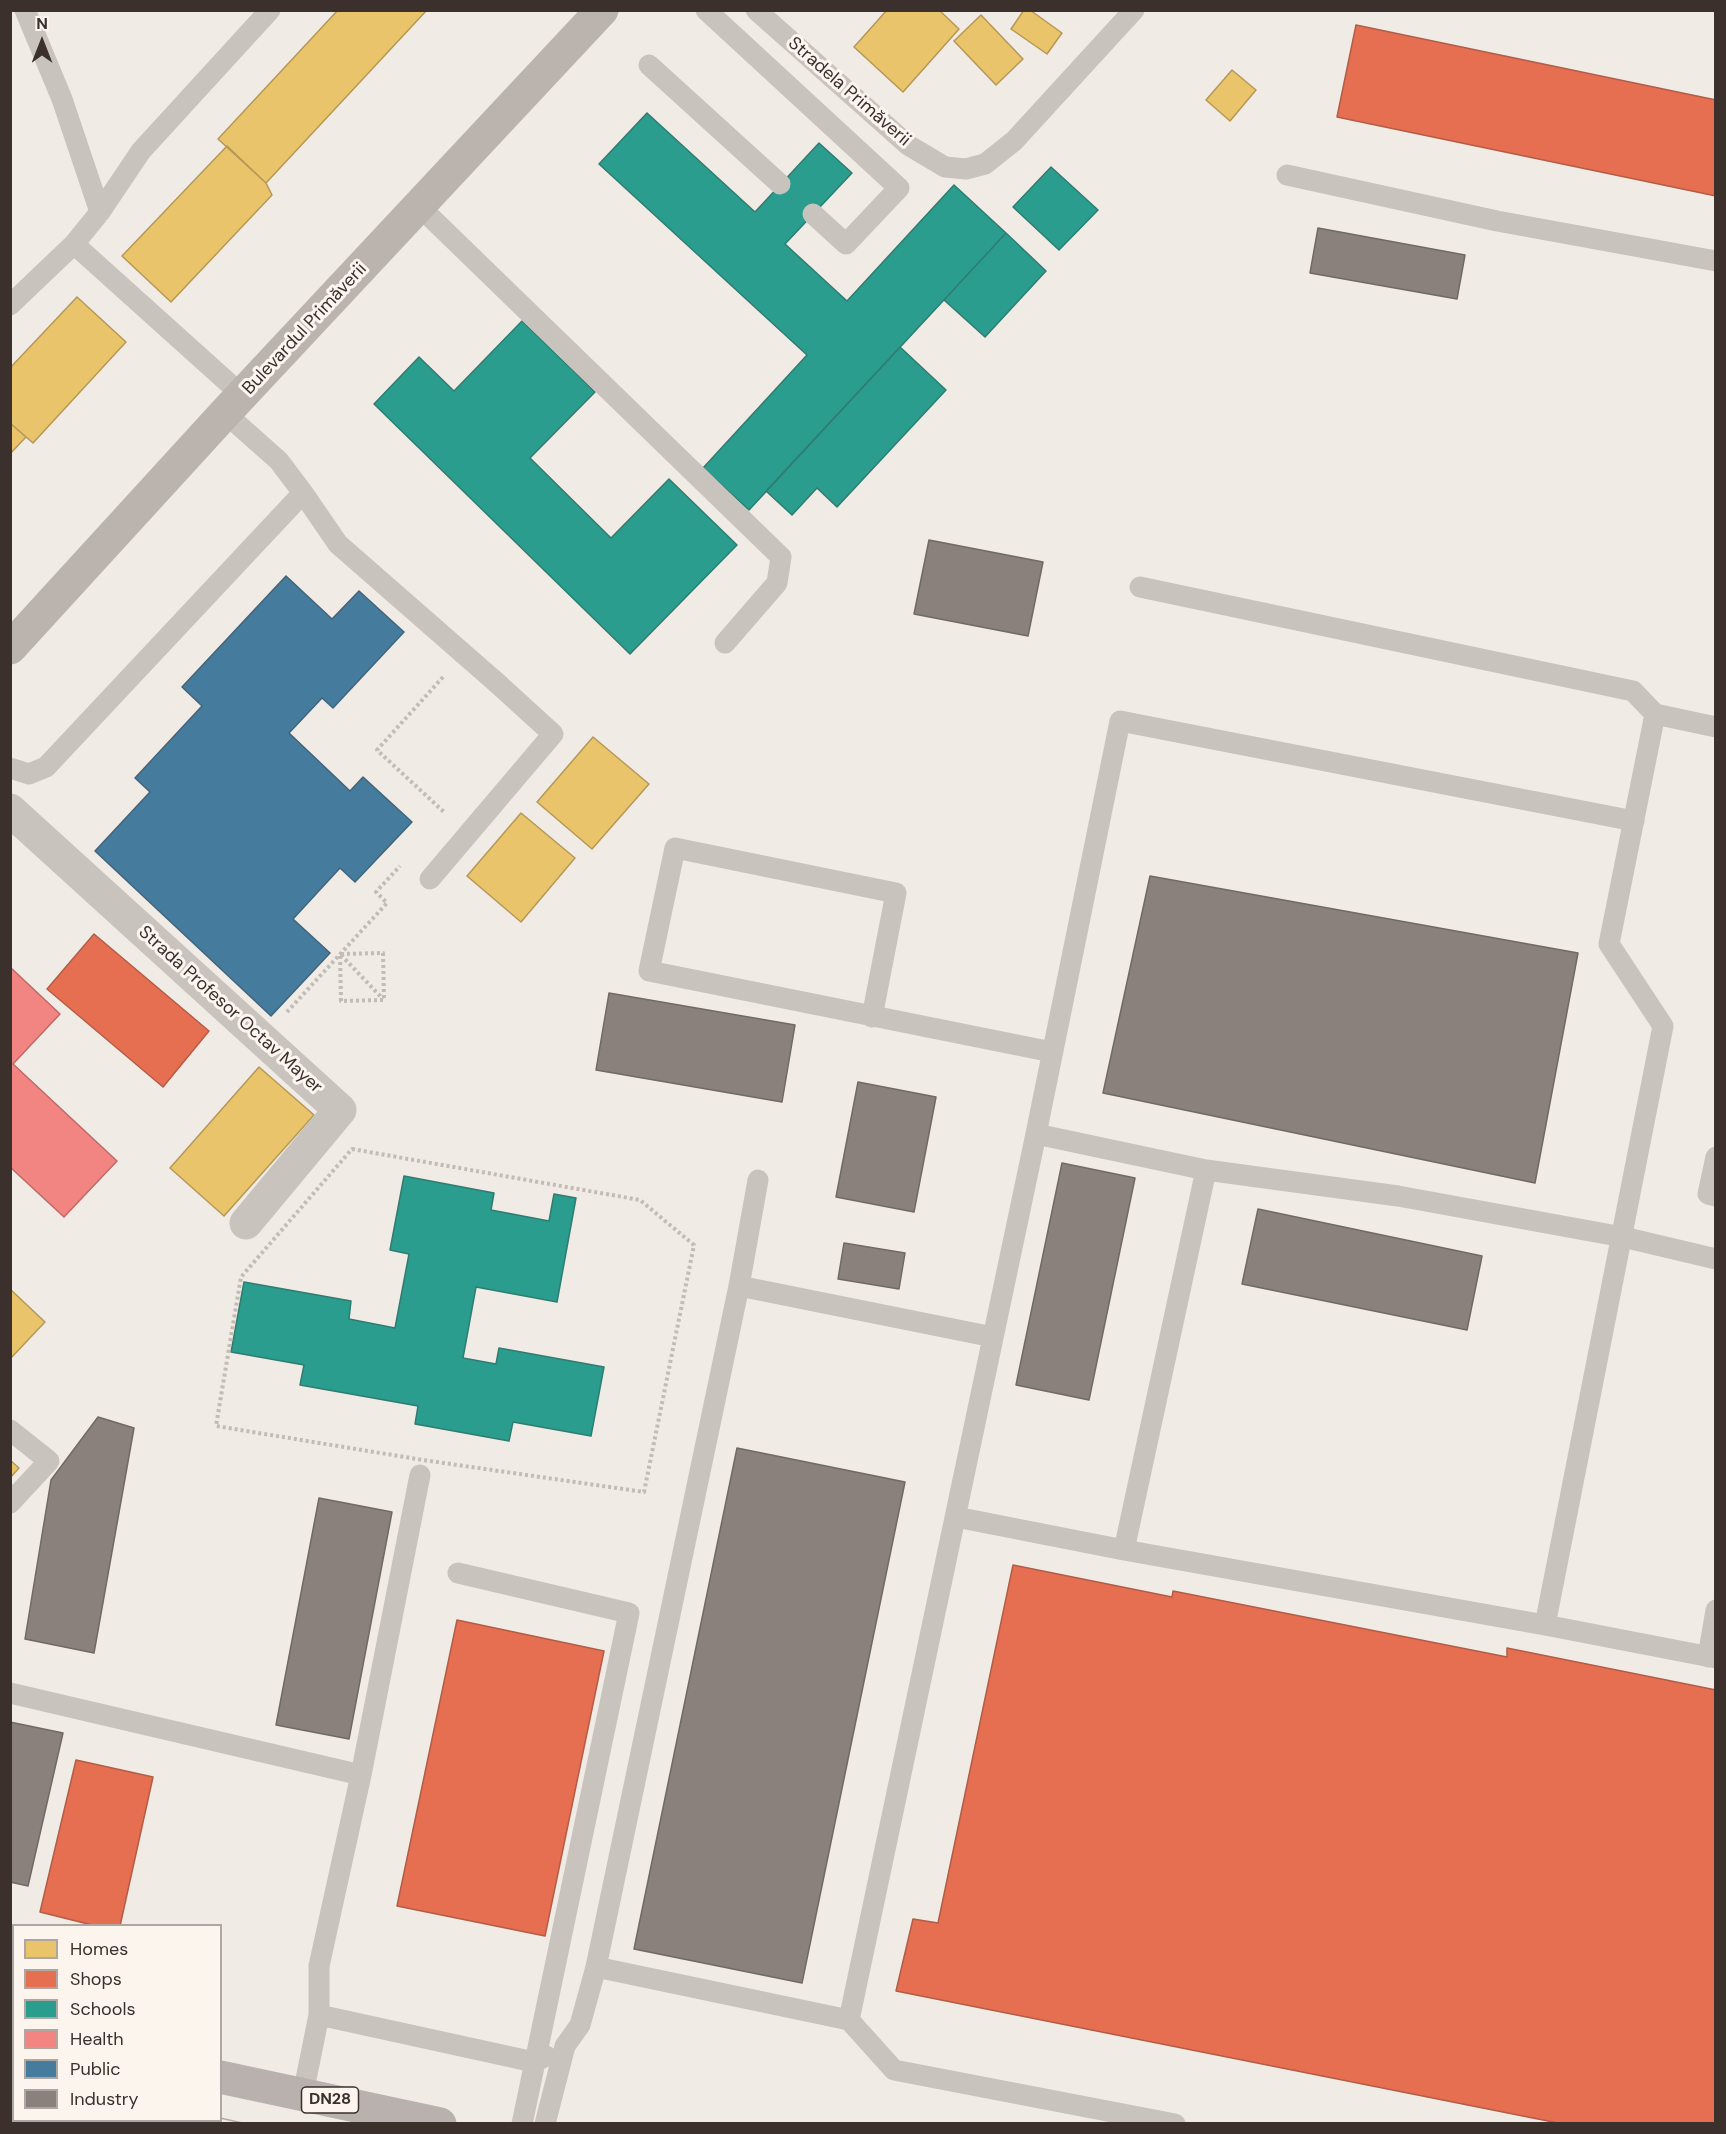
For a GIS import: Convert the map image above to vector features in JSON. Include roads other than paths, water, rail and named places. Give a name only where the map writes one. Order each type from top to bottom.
[{"type":"main road","name":"Bulevardul Primăverii","points":[[10,648],[602,10]]},
{"type":"main road","name":"DN28","points":[[222,2078],[440,2124]]},
{"type":"street","name":"Strada Profesor Octav Mayer","points":[[10,810],[346,1115],[246,1223]]},
{"type":"lane","points":[[25,10],[62,99],[100,212]]},
{"type":"lane","points":[[10,305],[74,244],[100,212],[141,151],[270,10]]},
{"type":"lane","points":[[706,10],[898,188],[846,244],[813,214]]},
{"type":"lane","name":"Stradela Primăverii","points":[[756,10],[908,145],[945,166],[966,169],[985,164],[1014,141],[1134,10]]},
{"type":"lane","points":[[649,65],[780,184]]},
{"type":"lane","points":[[1287,175],[1497,221],[1716,261]]},
{"type":"lane","points":[[419,206],[781,557],[777,583],[725,643]]},
{"type":"lane","points":[[74,244],[234,405],[303,493],[338,544],[553,734],[430,879]]},
{"type":"lane","points":[[10,768],[29,774],[46,767],[303,493]]},
{"type":"lane","points":[[1140,587],[1633,691],[1655,714],[1716,727]]},
{"type":"lane","points":[[1545,1625],[1663,1026],[1609,944],[1655,714]]},
{"type":"lane","points":[[849,2020],[1036,1134],[1119,721],[1634,821]]},
{"type":"lane","points":[[872,1017],[896,893],[675,848],[649,971],[872,1017],[1052,1052]]},
{"type":"lane","points":[[1036,1134],[1206,1170],[1398,1196],[1623,1237],[1716,1259]]},
{"type":"lane","points":[[1716,1157],[1708,1194],[1716,1196]]},
{"type":"lane","points":[[1124,1550],[1206,1170]]},
{"type":"lane","points":[[545,2124],[565,2046],[580,2025],[596,1967],[739,1286],[758,1180]]},
{"type":"lane","points":[[739,1286],[993,1337]]},
{"type":"lane","points":[[10,1430],[49,1461],[10,1503]]},
{"type":"lane","points":[[303,2094],[319,2015],[319,1966],[361,1775],[422,1468]]},
{"type":"lane","points":[[956,1517],[1124,1550],[1712,1657],[1716,1610]]},
{"type":"lane","points":[[458,1574],[629,1613],[522,2124]]},
{"type":"lane","points":[[10,1693],[361,1775]]},
{"type":"lane","points":[[596,1967],[849,2020],[894,2070],[1175,2124]]},
{"type":"lane","points":[[319,2015],[534,2062],[565,2046]]},
{"type":"tram line","points":[[222,2118],[247,2124]]},
{"type":"tram line","points":[[128,2122],[136,2124]]}]
